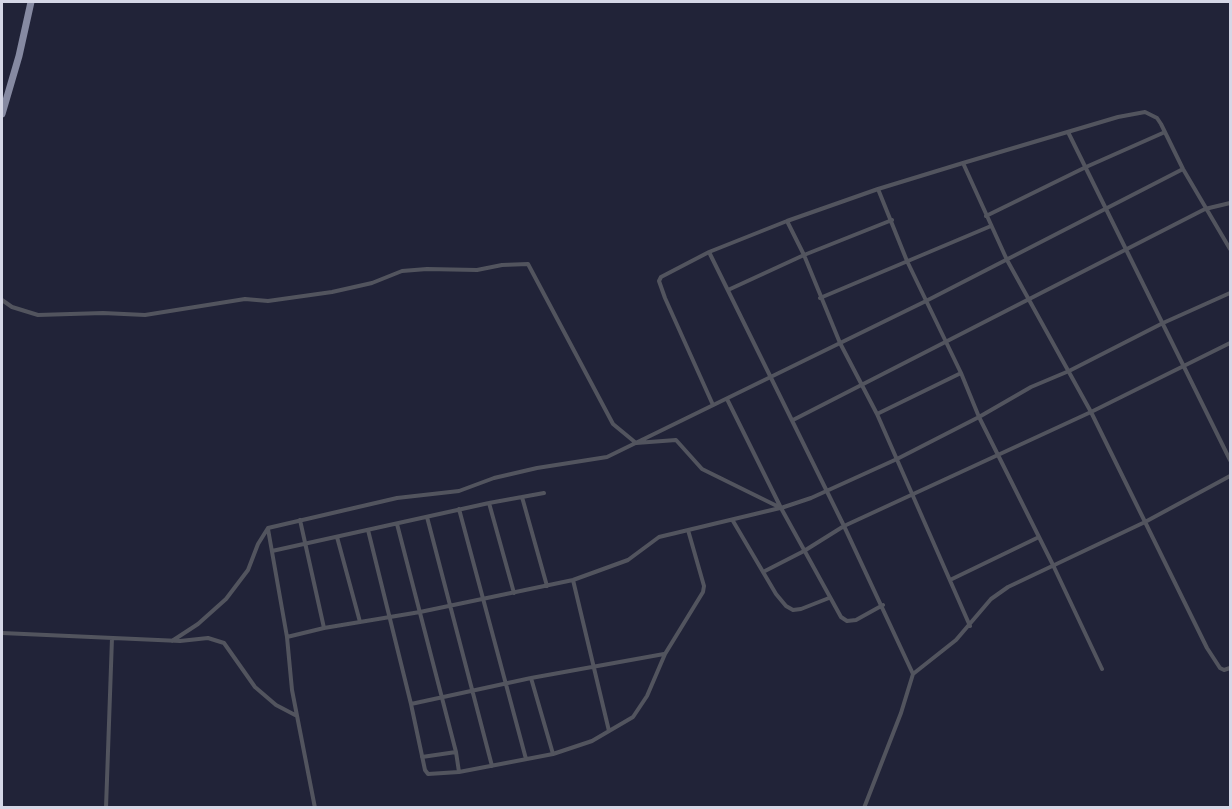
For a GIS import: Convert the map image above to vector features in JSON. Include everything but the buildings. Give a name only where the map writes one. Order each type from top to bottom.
[{"type":"highway","points":[[2,114],[19,56],[31,2]]},
{"type":"street","points":[[713,405],[658,281],[661,277],[709,252],[788,221],[878,189],[963,163],[1145,112],[1157,118],[1205,209],[1230,249]]},
{"type":"street","points":[[1068,132],[1230,460]]},
{"type":"street","points":[[986,216],[1086,167],[1165,132]]},
{"type":"street","points":[[963,163],[1007,260],[1091,412],[1207,648],[1220,668],[1230,668]]},
{"type":"street","points":[[172,641],[198,624],[226,599],[248,570],[258,544],[268,528],[397,498],[459,491],[494,478],[537,468],[607,457],[926,301],[1183,169]]},
{"type":"street","points":[[878,189],[907,261],[979,417],[1102,669]]},
{"type":"street","points":[[793,420],[1205,209],[1230,202]]},
{"type":"street","points":[[728,290],[804,255],[892,220]]},
{"type":"street","points":[[788,221],[840,343],[877,414],[970,626]]},
{"type":"street","points":[[820,298],[991,226]]},
{"type":"street","points":[[709,252],[883,605],[914,674]]},
{"type":"street","points":[[2,300],[12,307],[38,315],[103,313],[145,315],[245,299],[268,301],[332,292],[372,283],[402,271],[477,270],[528,264],[613,424],[636,443],[676,440],[702,469],[781,508]]},
{"type":"street","points":[[287,637],[324,628],[482,600],[573,580],[628,560],[659,537],[781,508],[827,491],[897,459],[979,417],[1021,392],[1230,293]]},
{"type":"street","points":[[763,572],[804,551],[844,526],[1091,412],[1230,343]]},
{"type":"street","points":[[877,414],[961,374]]},
{"type":"street","points":[[727,399],[781,508],[841,617],[847,621],[856,620],[883,605]]},
{"type":"street","points":[[864,807],[914,674],[956,640],[991,599],[1008,587],[1145,522],[1230,476]]},
{"type":"street","points":[[272,551],[544,493]]},
{"type":"street","points":[[522,497],[547,586]]},
{"type":"street","points":[[489,503],[514,592]]},
{"type":"street","points":[[459,510],[526,759]]},
{"type":"street","points":[[427,517],[492,766]]},
{"type":"street","points":[[300,520],[324,628]]},
{"type":"street","points":[[733,520],[776,594],[786,606],[793,610],[801,609],[829,598]]},
{"type":"street","points":[[397,524],[456,752],[459,772]]},
{"type":"street","points":[[268,528],[287,637],[292,690],[315,807]]},
{"type":"street","points":[[368,530],[428,774],[459,772],[553,754],[592,741],[633,717],[647,696],[665,654],[703,592],[704,586],[688,530]]},
{"type":"street","points":[[337,537],[360,622]]},
{"type":"street","points":[[950,580],[1039,537]]},
{"type":"street","points":[[573,580],[609,731]]},
{"type":"street","points":[[2,633],[172,641],[208,638],[224,643],[255,687],[276,705],[297,716]]},
{"type":"street","points":[[106,807],[112,638]]},
{"type":"street","points":[[411,704],[505,683],[665,654]]},
{"type":"street","points":[[531,678],[553,754]]},
{"type":"street","points":[[422,757],[456,752]]}]
